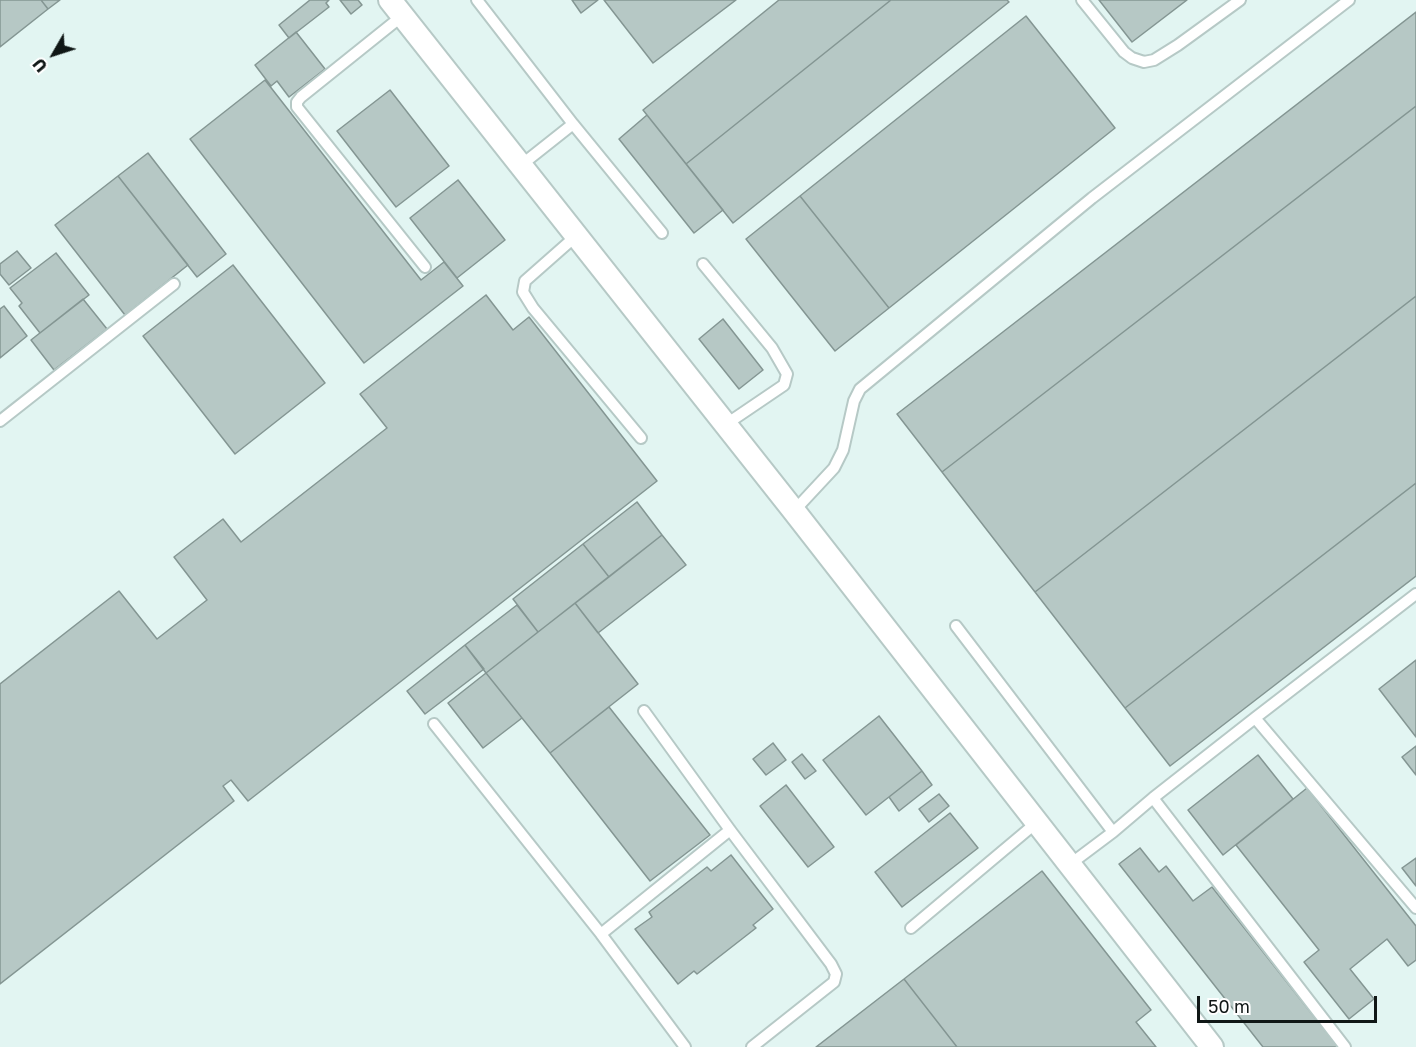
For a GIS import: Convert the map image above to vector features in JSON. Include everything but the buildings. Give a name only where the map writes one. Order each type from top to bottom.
[{"type":"street","points":[[396,8],[794,511],[1212,1047]]},
{"type":"lane","points":[[477,0],[573,124],[662,233]]},
{"type":"lane","points":[[1083,0],[1124,52],[1144,62],[1154,60],[1178,45],[1240,0]]},
{"type":"lane","points":[[794,511],[834,468],[843,450],[854,401],[860,389],[1092,198],[1349,0]]},
{"type":"lane","points":[[396,8],[301,97],[297,102],[297,107],[425,267]]},
{"type":"lane","points":[[520,166],[573,124]]},
{"type":"lane","points":[[576,236],[525,281],[523,292],[533,308],[641,438]]},
{"type":"lane","points":[[703,264],[772,348],[787,374],[784,385],[725,425]]},
{"type":"lane","points":[[0,421],[174,284]]},
{"type":"lane","points":[[1069,865],[1416,594]]},
{"type":"lane","points":[[956,627],[1113,832]]},
{"type":"lane","points":[[644,711],[831,964],[836,974],[834,982],[752,1047]]},
{"type":"lane","points":[[1256,718],[1416,908]]},
{"type":"lane","points":[[434,724],[601,934],[685,1047]]},
{"type":"lane","points":[[1153,798],[1345,1047]]},
{"type":"lane","points":[[911,928],[1036,823]]},
{"type":"lane","points":[[601,934],[730,830]]}]
